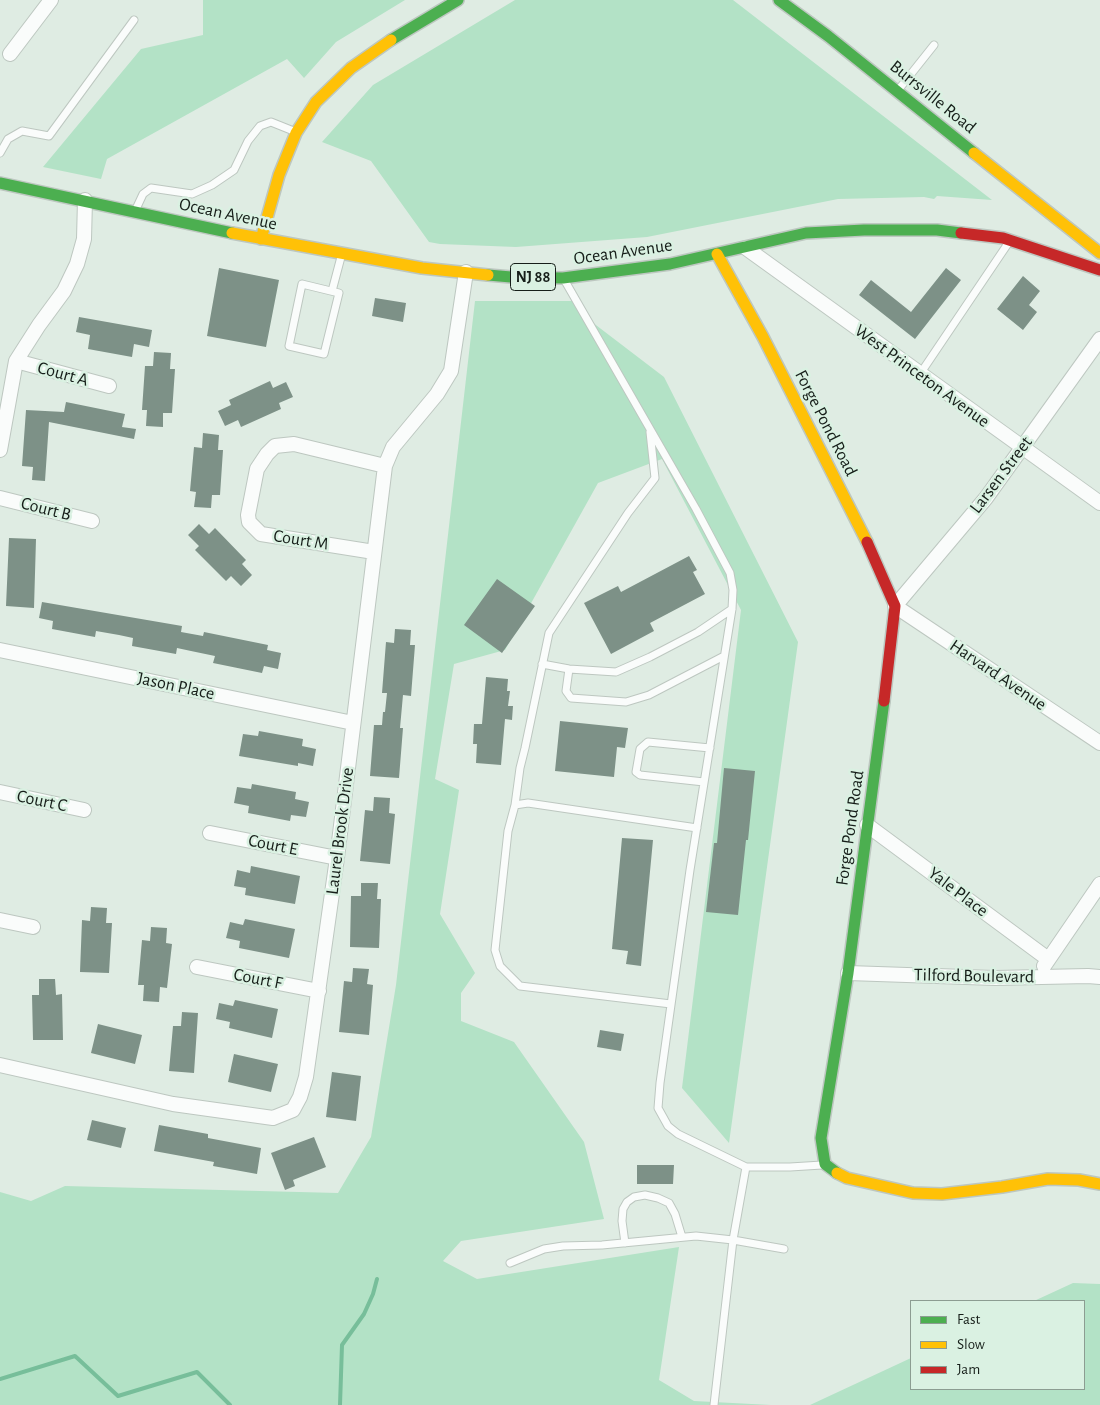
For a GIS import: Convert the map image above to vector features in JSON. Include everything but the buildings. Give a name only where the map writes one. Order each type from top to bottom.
[{"type":"main road","points":[[260,239],[279,175],[296,133],[316,102],[351,68],[404,31],[458,0]]},
{"type":"main road","name":"Burrsville Road","points":[[779,0],[897,91],[1100,253]]},
{"type":"main road","name":"Ocean Avenue","points":[[0,183],[260,239],[422,268],[511,277],[564,278],[670,264],[806,233],[864,230],[937,230],[1010,240],[1100,270]]},
{"type":"main road","points":[[1063,223],[1068,235],[1067,259]]},
{"type":"main road","name":"Forge Pond Road","points":[[717,254],[767,346],[863,534],[895,606],[889,666],[848,973],[821,1138],[825,1164]]},
{"type":"main road","points":[[825,1164],[847,1178],[913,1193],[942,1194],[1048,1179],[1080,1180],[1100,1184]]},
{"type":"street","points":[[10,54],[51,0]]},
{"type":"street","points":[[0,450],[16,361],[64,291],[77,264],[84,239],[85,200]]},
{"type":"street","name":"West Princeton Avenue","points":[[746,248],[1100,503]]},
{"type":"street","name":"Laurel Brook Drive","points":[[0,1065],[173,1104],[273,1118],[293,1110],[300,1097],[306,1078],[319,991],[385,466],[393,447],[436,394],[450,371],[466,272]]},
{"type":"street","name":"Larsen Street","points":[[895,606],[986,498],[1100,339]]},
{"type":"street","name":"Court A","points":[[16,361],[109,386]]},
{"type":"street","name":"Court M","points":[[374,552],[261,534],[250,522],[248,515],[250,497],[257,469],[267,454],[276,446],[294,444],[385,466]]},
{"type":"street","name":"Court B","points":[[0,498],[92,521]]},
{"type":"street","name":"Harvard Avenue","points":[[895,606],[1100,743]]},
{"type":"street","name":"Jason Place","points":[[0,650],[353,723]]},
{"type":"street","name":"Court C","points":[[0,792],[84,810]]},
{"type":"street","name":"Yale Place","points":[[868,825],[1048,959]]},
{"type":"street","name":"Court E","points":[[210,833],[337,858]]},
{"type":"street","points":[[1036,977],[1100,884]]},
{"type":"street","points":[[0,920],[33,927]]},
{"type":"street","name":"Court F","points":[[197,966],[319,991]]},
{"type":"street","name":"Tilford Boulevard","points":[[848,973],[995,978],[1100,977]]},
{"type":"lane","points":[[0,153],[8,139],[22,130],[48,136],[134,20]]},
{"type":"lane","points":[[897,91],[934,45]]},
{"type":"lane","points":[[135,211],[143,194],[151,188],[192,194],[212,185],[234,170],[248,141],[260,126],[271,122],[296,133]]},
{"type":"lane","points":[[920,374],[1010,240]]},
{"type":"lane","points":[[332,291],[342,254]]},
{"type":"lane","points":[[564,278],[649,430],[696,509],[730,573],[733,590],[732,609],[671,1004],[658,1108],[668,1126],[678,1134],[746,1167],[790,1167],[825,1164]]},
{"type":"lane","points":[[302,284],[332,291],[339,293],[324,354],[289,346],[302,284]]},
{"type":"lane","points":[[649,430],[655,478],[628,512],[549,633],[520,768],[515,805],[508,831],[495,950],[500,966],[520,986],[671,1004]]},
{"type":"lane","points":[[542,664],[569,669],[616,672],[698,632],[732,609]]},
{"type":"lane","points":[[569,669],[566,691],[571,698],[626,702],[649,695],[724,656]]},
{"type":"lane","points":[[704,782],[640,775],[636,772],[640,749],[648,742],[710,748]]},
{"type":"lane","points":[[515,805],[528,803],[697,828]]},
{"type":"lane","points":[[714,1405],[733,1240],[746,1167]]},
{"type":"lane","points":[[625,1243],[622,1221],[623,1209],[634,1198],[645,1195],[669,1203],[675,1214],[682,1237]]},
{"type":"lane","points":[[510,1263],[544,1249],[563,1246],[625,1243],[696,1236],[784,1249]]},
{"type":"green space","points":[[203,0],[405,0],[336,42],[304,78],[287,59],[107,159],[101,179],[43,167],[141,49],[203,35]]},
{"type":"green space","points":[[515,0],[733,0],[992,200],[937,196],[934,199],[924,197],[838,199],[647,237],[516,247],[429,242],[371,161],[322,142],[373,85]]},
{"type":"green space","points":[[475,301],[580,301],[588,319],[664,377],[798,642],[729,1143],[682,1088],[741,610],[662,459],[598,483],[505,650],[454,664],[435,779],[459,790],[440,914],[475,973],[461,993],[461,1021],[514,1042],[584,1142],[604,1219],[461,1241],[443,1261],[477,1279],[679,1247],[659,1380],[694,1401],[771,1405],[0,1405],[0,1192],[31,1201],[65,1186],[338,1193],[371,1137],[396,985]]},
{"type":"green space","points":[[1073,1283],[1100,1284],[1100,1405],[810,1405],[910,1358],[910,1390],[1085,1390],[1085,1300],[1036,1300]]},
{"type":"waterway","points":[[340,1405],[342,1345],[364,1314],[377,1279]]},
{"type":"waterway","points":[[0,1379],[75,1356],[118,1396],[197,1372],[230,1405]]},
{"type":"traffic: fast","points":[[391,40],[458,0]]},
{"type":"traffic: fast","points":[[779,0],[828,36],[974,153]]},
{"type":"traffic: fast","points":[[0,183],[232,233]]},
{"type":"traffic: fast","points":[[488,275],[563,278],[670,264],[806,233],[864,230],[937,230],[961,233]]},
{"type":"traffic: fast","points":[[837,1173],[825,1164],[821,1138],[848,973],[884,701]]},
{"type":"traffic: slow","points":[[261,239],[279,175],[296,133],[316,102],[351,68],[391,40]]},
{"type":"traffic: slow","points":[[974,153],[1100,253]]},
{"type":"traffic: slow","points":[[232,233],[422,268],[488,275]]},
{"type":"traffic: slow","points":[[717,254],[763,337],[867,542]]},
{"type":"traffic: slow","points":[[837,1173],[847,1178],[913,1193],[942,1194],[1048,1179],[1079,1180],[1100,1184]]},
{"type":"traffic: jam","points":[[961,233],[1003,238],[1100,270]]},
{"type":"traffic: jam","points":[[867,542],[895,606],[884,701]]}]
